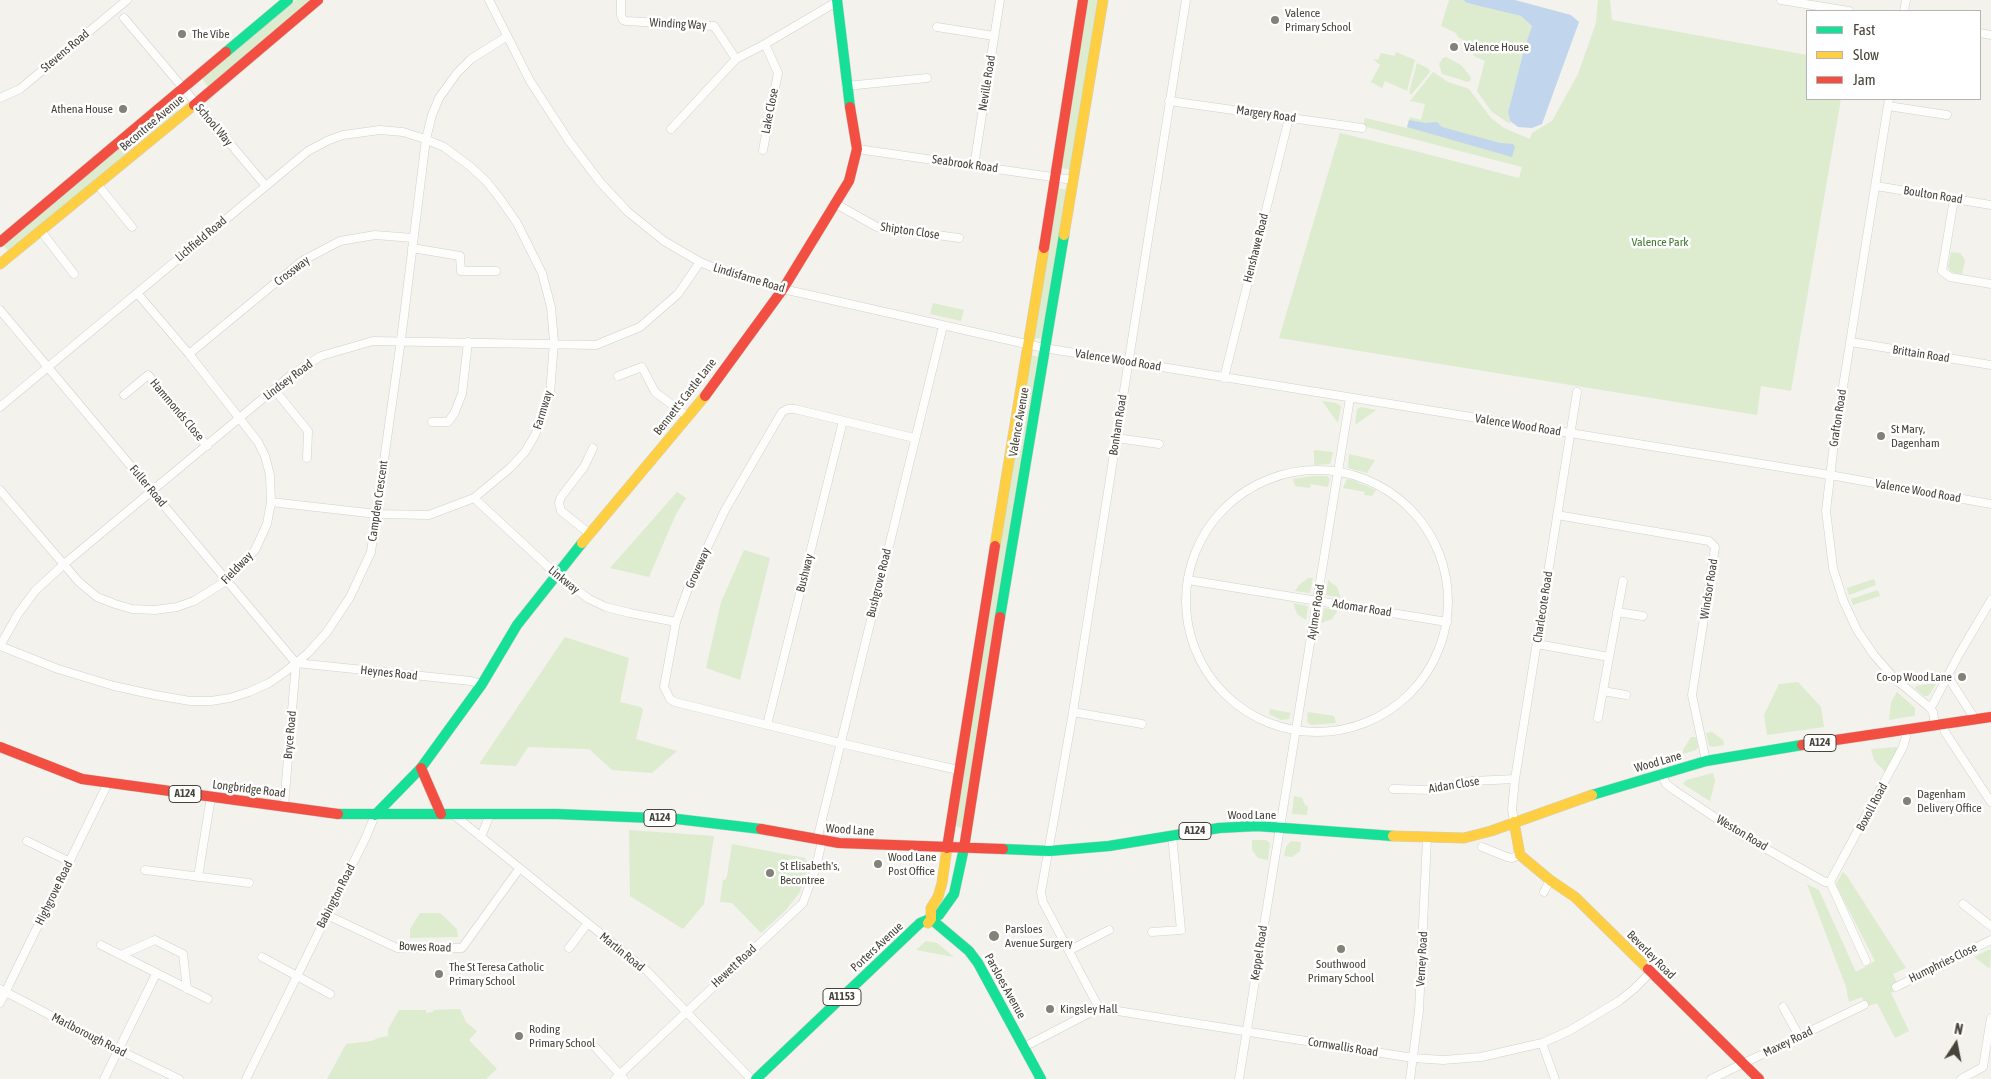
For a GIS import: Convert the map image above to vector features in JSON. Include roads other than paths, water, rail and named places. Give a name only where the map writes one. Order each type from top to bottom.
[{"type":"main road","name":"Becontree Avenue","points":[[0,242],[288,0]]},
{"type":"main road","name":"Becontree Avenue","points":[[0,264],[98,185],[318,0]]},
{"type":"main road","name":"Bennett's Castle Lane","points":[[375,815],[421,768],[482,684],[517,625],[556,574],[687,416],[783,289],[836,204],[849,181],[857,149],[846,86],[838,0]]},
{"type":"main road","name":"Valence Avenue","points":[[947,848],[1083,0]]},
{"type":"main road","name":"Valence Avenue","points":[[964,848],[979,744],[1103,0]]},
{"type":"main road","name":"Wood Lane","points":[[441,814],[557,814],[677,819],[774,831],[819,841],[1049,851],[1110,846],[1219,828],[1257,826],[1426,838],[1464,838],[1570,801],[1706,762],[1991,717]]},
{"type":"main road","name":"Longbridge Road","points":[[0,747],[82,779],[108,783],[344,815],[441,814]]},
{"type":"main road","points":[[421,768],[441,814]]},
{"type":"main road","points":[[1514,822],[1520,856]]},
{"type":"main road","name":"Porters Avenue","points":[[766,1079],[926,926],[931,919],[931,908],[938,897],[942,883],[947,848]]},
{"type":"main road","name":"Porters Avenue","points":[[756,1079],[920,923],[939,915],[954,894],[964,848]]},
{"type":"main road","name":"Beverley Road","points":[[1520,856],[1574,897],[1759,1079]]},
{"type":"main road","name":"Parsloes Avenue","points":[[931,919],[969,950],[978,963],[1041,1079]]},
{"type":"street","name":"Stevens Road","points":[[0,98],[20,88],[127,0]]},
{"type":"street","name":"Lindisfarne Road","points":[[488,0],[530,81],[569,141],[600,182],[628,212],[664,242],[700,262],[724,272],[783,289],[1044,348]]},
{"type":"street","name":"Winding Way","points":[[621,0],[621,15],[623,20],[626,21],[714,26],[736,59]]},
{"type":"street","points":[[672,129],[736,59],[765,44],[838,0]]},
{"type":"street","name":"Neville Road","points":[[974,166],[1000,0]]},
{"type":"street","name":"Bonham Road","points":[[1099,1008],[1043,902],[1041,892],[1073,712],[1186,0]]},
{"type":"street","points":[[1781,0],[1843,10]]},
{"type":"street","name":"School Way","points":[[124,18],[265,185]]},
{"type":"street","points":[[937,27],[994,36]]},
{"type":"street","name":"Campden Crescent","points":[[0,646],[58,668],[114,686],[190,701],[230,698],[249,692],[269,682],[296,664],[327,632],[350,597],[371,552],[378,514],[426,139],[432,115],[447,86],[471,59],[506,37]]},
{"type":"street","name":"Lake Close","points":[[763,150],[778,73],[765,44]]},
{"type":"street","points":[[846,86],[927,78]]},
{"type":"street","name":"Margery Road","points":[[1169,101],[1362,128]]},
{"type":"street","points":[[1889,102],[1947,116]]},
{"type":"street","name":"Grafton Road","points":[[1889,102],[1830,475],[1826,511],[1833,568],[1843,600],[1857,630],[1874,655],[1894,678],[1929,707]]},
{"type":"street","name":"Henshawe Road","points":[[1224,378],[1289,118]]},
{"type":"street","name":"Lichfield Road","points":[[0,407],[308,151],[343,135],[380,130],[403,132],[426,139]]},
{"type":"street","name":"Farmway","points":[[271,502],[378,514],[429,515],[474,498],[510,468],[535,435],[550,394],[554,346],[551,307],[542,273],[517,223],[487,182],[472,167],[450,151],[426,139]]},
{"type":"street","name":"Seabrook Road","points":[[857,149],[1073,180]]},
{"type":"street","points":[[98,185],[132,227]]},
{"type":"street","name":"Boulton Road","points":[[1876,186],[1991,205]]},
{"type":"street","points":[[1954,199],[1942,271],[1950,277],[1991,284]]},
{"type":"street","name":"Shipton Close","points":[[836,204],[877,228],[959,238]]},
{"type":"street","points":[[41,232],[74,274]]},
{"type":"street","name":"Crossway","points":[[189,354],[302,261],[340,241],[375,235],[413,238]]},
{"type":"street","points":[[412,248],[460,256],[461,271],[496,271]]},
{"type":"street","name":"Lindsey Road","points":[[0,646],[18,614],[36,591],[63,565],[153,492],[291,375],[320,356],[373,341],[401,340],[554,346],[596,345],[640,328],[678,294],[700,262]]},
{"type":"street","name":"Fieldway","points":[[0,490],[79,582],[97,596],[132,609],[155,610],[176,607],[201,598],[226,581],[255,550],[267,524],[271,502],[270,475],[265,456],[258,442],[240,418],[189,354],[136,293]]},
{"type":"street","name":"Fuller Road","points":[[0,310],[296,664]]},
{"type":"street","name":"Bushgrove Road","points":[[819,841],[840,743],[943,326]]},
{"type":"street","points":[[432,422],[448,422],[454,414],[462,394],[468,342]]},
{"type":"street","name":"Brittain Road","points":[[1851,342],[1991,365]]},
{"type":"street","name":"Valence Wood Road","points":[[1044,348],[1830,475],[1991,504]]},
{"type":"street","points":[[618,376],[642,367],[656,392],[687,416]]},
{"type":"street","name":"Hammonds Close","points":[[124,395],[148,375],[207,446]]},
{"type":"street","points":[[274,389],[308,431],[307,458]]},
{"type":"street","name":"Charlecote Road","points":[[1514,822],[1512,809],[1515,779],[1577,392]]},
{"type":"street","name":"Aylmer Road","points":[[1281,827],[1350,398]]},
{"type":"street","name":"Groveway","points":[[914,438],[795,408],[782,412],[724,510],[689,586],[676,622],[664,687],[670,699],[676,702],[958,770]]},
{"type":"street","name":"Bushway","points":[[767,725],[843,421]]},
{"type":"street","points":[[1116,438],[1159,444]]},
{"type":"street","points":[[590,534],[561,511],[558,503],[584,467],[594,448]]},
{"type":"street","points":[[1338,471],[1369,480],[1383,487],[1408,506],[1419,518],[1436,545],[1444,567],[1448,590],[1447,622],[1437,655],[1429,670],[1419,684],[1394,707],[1380,716],[1348,728],[1314,732],[1296,730],[1274,724],[1252,714],[1239,706],[1216,684],[1199,657],[1189,627],[1186,612],[1188,580],[1191,564],[1203,535],[1222,510],[1240,495],[1261,482],[1291,472],[1338,471]]},
{"type":"street","name":"Linkway","points":[[474,498],[556,574],[590,600],[606,607],[676,622]]},
{"type":"street","name":"Windsor Road","points":[[1557,515],[1709,541],[1715,547],[1692,696],[1706,762]]},
{"type":"street","name":"Adomar Road","points":[[1188,580],[1447,622]]},
{"type":"street","points":[[1598,718],[1623,581]]},
{"type":"street","points":[[1991,600],[1933,704],[1929,707],[1991,802]]},
{"type":"street","points":[[1617,612],[1642,616]]},
{"type":"street","points":[[1537,644],[1609,657]]},
{"type":"street","name":"Heynes Road","points":[[296,664],[471,680],[482,684]]},
{"type":"street","name":"Bryce Road","points":[[284,806],[296,664]]},
{"type":"street","points":[[1948,677],[1975,719]]},
{"type":"street","points":[[1603,691],[1626,695]]},
{"type":"street","points":[[1073,712],[1142,724]]},
{"type":"street","name":"Boxoll Road","points":[[1830,882],[1903,748],[1906,737],[1903,730]]},
{"type":"street","name":"Weston Road","points":[[1662,774],[1666,784],[1738,833],[1825,882],[1830,882]]},
{"type":"street","name":"Aidan Close","points":[[1393,789],[1432,790],[1472,781],[1515,779]]},
{"type":"street","name":"Highgrove Road","points":[[0,1003],[3,990],[70,862],[108,783]]},
{"type":"street","points":[[198,877],[211,797]]},
{"type":"street","name":"Martin Road","points":[[453,814],[647,971],[751,1079]]},
{"type":"street","points":[[481,837],[490,814]]},
{"type":"street","name":"Babington Road","points":[[246,1079],[366,838],[375,815]]},
{"type":"street","name":"Keppel Road","points":[[1239,1079],[1281,827]]},
{"type":"street","points":[[1152,932],[1181,930],[1172,835]]},
{"type":"street","name":"Verney Road","points":[[1410,1079],[1419,1012],[1426,838]]},
{"type":"street","points":[[27,841],[70,862]]},
{"type":"street","name":"Hewett Road","points":[[595,1048],[619,1078],[686,1011],[803,903],[816,866],[819,841]]},
{"type":"street","points":[[1482,848],[1507,858],[1520,856]]},
{"type":"street","name":"Bowes Road","points":[[327,915],[397,948],[462,948],[519,869]]},
{"type":"street","points":[[145,870],[249,882]]},
{"type":"street","points":[[1544,892],[1550,880]]},
{"type":"street","points":[[1830,882],[1866,961]]},
{"type":"street","points":[[1964,904],[1991,926]]},
{"type":"street","points":[[569,948],[587,924]]},
{"type":"street","points":[[1070,950],[1108,930]]},
{"type":"street","points":[[121,955],[155,940],[183,954],[187,989]]},
{"type":"street","name":"Humphries Close","points":[[1896,987],[1991,940]]},
{"type":"street","points":[[101,945],[208,999]]},
{"type":"street","points":[[262,957],[330,994]]},
{"type":"street","name":"Cornwallis Road","points":[[1099,1008],[1413,1058],[1443,1060],[1481,1057],[1542,1043],[1596,1016],[1634,989],[1651,972]]},
{"type":"street","points":[[104,1079],[156,974]]},
{"type":"street","name":"Marlborough Road","points":[[3,990],[178,1079]]},
{"type":"street","name":"Maxey Road","points":[[1711,1079],[1864,1005]]},
{"type":"street","points":[[1024,1048],[1099,1008]]},
{"type":"street","points":[[1783,1008],[1799,1036]]},
{"type":"street","points":[[1961,1079],[1980,1070],[1988,1063],[1991,1018]]},
{"type":"street","points":[[1542,1043],[1555,1079]]},
{"type":"water","points":[[1463,0],[1515,0],[1571,15],[1579,22],[1542,124],[1532,128],[1518,127],[1510,121],[1508,112],[1532,26],[1521,16],[1467,3]]},
{"type":"water","points":[[1409,120],[1426,123],[1437,122],[1442,127],[1500,143],[1513,144],[1515,147],[1512,157],[1407,127]]},
{"type":"place","name":"Valence Primary School","points":[[1275,20]]},
{"type":"place","name":"The Vibe","points":[[182,34]]},
{"type":"place","name":"Valence House","points":[[1454,47]]},
{"type":"place","name":"Athena House","points":[[123,109]]},
{"type":"place","name":"St Mary, Dagenham","points":[[1881,436]]},
{"type":"place","name":"Co-op Wood Lane","points":[[1962,677]]},
{"type":"place","name":"Dagenham Delivery Office","points":[[1907,801]]},
{"type":"place","name":"Wood Lane Post Office","points":[[878,864]]},
{"type":"place","name":"St Elisabeth's, Becontree","points":[[770,873]]},
{"type":"place","name":"Parsloes Avenue Surgery","points":[[994,936]]},
{"type":"place","name":"Southwood Primary School","points":[[1341,949]]},
{"type":"place","name":"The St Teresa Catholic Primary School","points":[[439,974]]},
{"type":"place","name":"Kingsley Hall","points":[[1050,1009]]},
{"type":"place","name":"Roding Primary School","points":[[519,1036]]},
{"type":"park label","name":"Valence Park","points":[[1660,242]]}]
